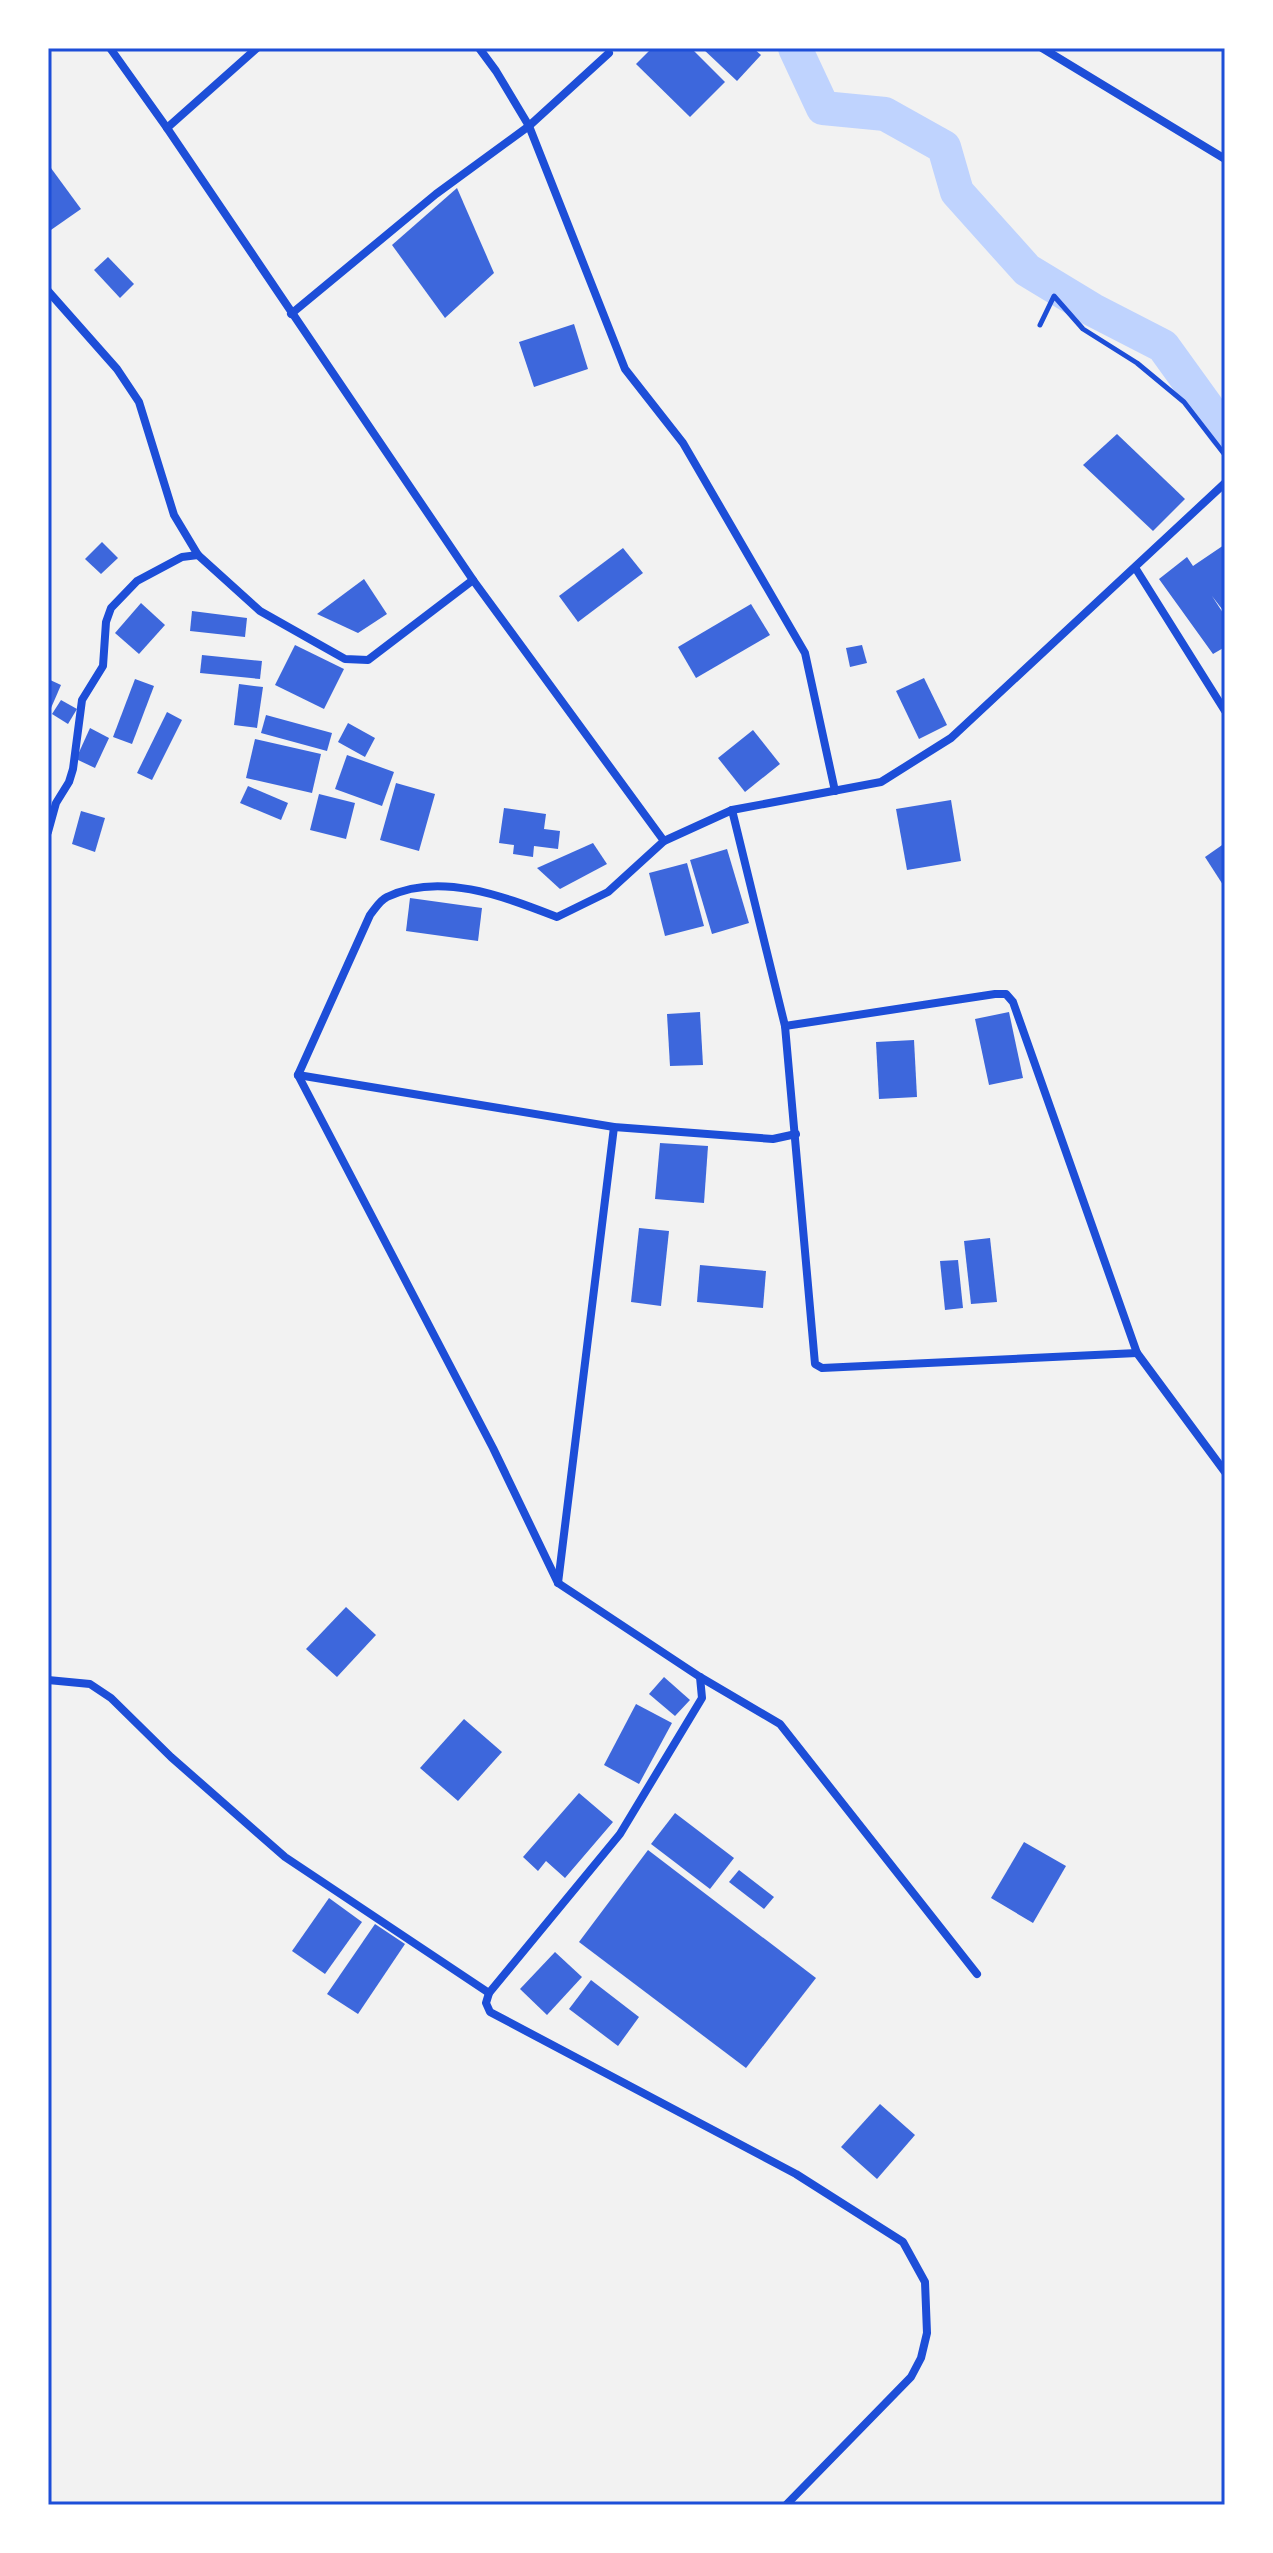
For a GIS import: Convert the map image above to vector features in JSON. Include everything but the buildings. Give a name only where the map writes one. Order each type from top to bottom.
[{"type":"street","points":[[110,48],[473,580],[664,841]]},
{"type":"street","points":[[167,128],[257,48]]},
{"type":"street","points":[[479,48],[529,126],[625,369],[683,443],[805,653],[835,791]]},
{"type":"street","points":[[1042,48],[1225,159]]},
{"type":"street","points":[[291,314],[436,194],[529,126],[609,53]]},
{"type":"street","points":[[48,291],[117,369],[139,402],[174,515],[198,555],[260,611],[345,659],[368,660],[473,580]]},
{"type":"street","points":[[298,1075],[370,915],[385,897],[431,885],[498,894],[557,917],[608,892],[664,841],[732,810],[881,782],[951,738],[1225,483]]},
{"type":"street","points":[[48,832],[56,803],[73,769],[82,700],[103,666],[106,622],[111,608],[137,581],[182,557],[198,555]]},
{"type":"street","points":[[1136,569],[1225,711]]},
{"type":"street","points":[[732,810],[785,1026],[815,1364],[822,1368],[1137,1353]]},
{"type":"street","points":[[785,1026],[1006,994],[1013,1002],[1137,1353],[1225,1472]]},
{"type":"street","points":[[298,1075],[614,1127],[773,1139],[796,1134]]},
{"type":"street","points":[[298,1075],[493,1448],[558,1583],[700,1677],[780,1724],[977,1974]]},
{"type":"street","points":[[558,1583],[614,1127]]},
{"type":"street","points":[[700,1677],[702,1698],[620,1834],[489,1993],[486,2003],[490,2012],[796,2174],[903,2242],[925,2282],[927,2333],[921,2358],[911,2377],[786,2505]]},
{"type":"street","points":[[48,1680],[90,1684],[111,1698],[171,1757],[285,1857],[489,1993]]},
{"type":"path","points":[[1040,325],[1054,296],[1083,329],[1137,363],[1184,402],[1225,455]]},
{"type":"waterway","points":[[795,48],[823,108],[885,114],[944,147],[957,192],[1027,270],[1093,310],[1163,346],[1225,432]]}]
